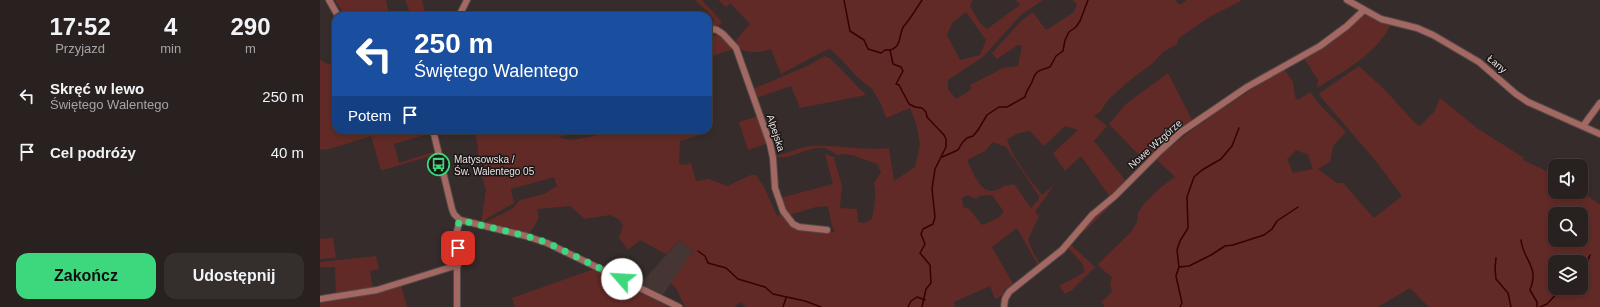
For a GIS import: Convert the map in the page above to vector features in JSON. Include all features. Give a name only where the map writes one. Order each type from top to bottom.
[{"type":"street","points":[[329,0],[336,12]]},
{"type":"street","points":[[461,12],[467,0]]},
{"type":"street","name":"Łany","points":[[1347,0],[1381,19],[1417,28],[1433,35],[1479,62],[1516,94],[1528,102],[1600,134]]},
{"type":"street","name":"Nowe Wzgórze","points":[[1004,307],[1005,299],[1009,292],[1062,250],[1092,215],[1115,196],[1181,132],[1247,87],[1320,46],[1347,26],[1364,10]]},
{"type":"street","name":"Alpejska","points":[[712,29],[723,34],[736,48],[770,144],[773,158],[775,188],[783,211],[793,224],[800,228],[826,230]]},
{"type":"street","points":[[1582,126],[1600,103]]},
{"type":"street","points":[[434,134],[452,209],[454,214],[460,220],[526,236],[558,247],[679,307]]},
{"type":"street","points":[[457,307],[457,231],[460,220]]},
{"type":"street","points":[[320,298],[377,290],[458,265]]},
{"type":"shaded area","points":[[335,0],[386,0],[388,11],[377,12],[342,12]]},
{"type":"shaded area","points":[[405,0],[422,0],[425,12],[410,12]]},
{"type":"shaded area","points":[[695,0],[702,0],[722,22],[717,27],[712,26],[712,22],[715,21],[712,17],[712,12],[708,12]]},
{"type":"shaded area","points":[[718,0],[973,0],[970,6],[980,23],[987,29],[1020,5],[1016,0],[1043,0],[1021,15],[983,57],[948,80],[948,89],[956,99],[971,90],[970,85],[1003,68],[1018,66],[1022,46],[1018,45],[997,59],[992,53],[1021,21],[1033,12],[1045,29],[1048,29],[1074,12],[1077,4],[1072,0],[1175,0],[1180,5],[1187,0],[1241,1],[1211,16],[1179,38],[1176,45],[1163,52],[1153,63],[1129,81],[1108,100],[1100,112],[1094,116],[1107,126],[1094,141],[1125,180],[1110,197],[1081,156],[1065,171],[1053,153],[1078,130],[1065,126],[1044,146],[1030,131],[1019,133],[1007,139],[1017,161],[1042,195],[1054,185],[1035,212],[1039,216],[1028,240],[1040,263],[1038,265],[1017,228],[992,247],[1013,284],[1004,290],[1005,294],[995,299],[990,286],[954,302],[955,307],[746,307],[741,302],[734,307],[685,307],[676,288],[671,283],[693,250],[679,241],[666,254],[640,240],[628,250],[619,238],[623,226],[619,219],[610,215],[585,219],[570,206],[537,209],[539,218],[530,233],[507,227],[486,225],[486,222],[512,209],[520,200],[544,194],[557,186],[554,177],[511,189],[514,203],[486,219],[481,224],[486,189],[481,174],[492,170],[478,162],[478,146],[475,134],[574,134],[558,137],[570,140],[599,134],[703,134],[680,141],[679,163],[682,165],[691,163],[696,181],[709,179],[727,186],[751,175],[756,175],[764,187],[777,216],[783,214],[791,227],[806,230],[835,232],[832,226],[828,206],[816,207],[789,215],[780,198],[833,184],[825,154],[836,158],[834,159],[842,185],[840,208],[857,209],[858,222],[864,223],[872,219],[875,196],[874,183],[881,172],[877,164],[852,155],[840,154],[839,156],[824,148],[811,149],[787,157],[774,156],[811,146],[870,149],[889,148],[894,181],[915,167],[920,145],[916,123],[910,108],[886,118],[881,104],[872,89],[856,76],[830,49],[781,74],[771,49],[760,52],[752,52],[744,51],[740,48],[736,40],[750,24],[730,3],[726,7]],"holes":[[[966,12],[986,40],[980,55],[960,60],[947,35],[953,22]],[[993,142],[1006,147],[1039,196],[1039,199],[1031,208],[1014,184],[1005,185],[997,190],[991,191],[985,189],[977,180],[967,160],[985,151]],[[968,195],[976,199],[979,196],[992,195],[1004,212],[998,218],[982,225],[969,209],[963,207],[962,198]]]},
{"type":"shaded area","points":[[1364,14],[1391,24],[1385,35],[1369,53],[1359,61],[1317,88],[1318,80],[1304,58]]},
{"type":"shaded area","points":[[720,34],[734,49],[712,56],[712,37]]},
{"type":"shaded area","points":[[825,56],[831,59],[866,95],[800,108],[791,86],[756,98],[753,89],[807,66]]},
{"type":"shaded area","points":[[320,60],[328,64],[332,63],[332,134],[428,134],[394,144],[399,163],[433,152],[434,155],[381,170],[371,136],[330,149],[320,150]]},
{"type":"shaded area","points":[[1359,66],[1385,90],[1416,124],[1420,126],[1434,112],[1440,98],[1477,128],[1524,158],[1523,160],[1548,172],[1548,199],[1588,199],[1588,196],[1600,205],[1600,307],[1429,307],[1410,288],[1378,307],[1105,307],[1101,302],[1112,292],[1110,283],[1112,277],[1097,265],[1131,232],[1137,222],[1138,213],[1144,204],[1160,188],[1175,177],[1156,159],[1202,123],[1284,69],[1293,82],[1295,97],[1298,100],[1310,92],[1320,105],[1346,132],[1333,146],[1330,162],[1318,169],[1337,183],[1343,183],[1374,218],[1402,196],[1375,160],[1319,95],[1321,92]],"holes":[[[1296,150],[1308,155],[1313,169],[1293,173],[1287,159]]]},
{"type":"shaded area","points":[[1168,73],[1192,120],[1145,161],[1109,124],[1126,104]]},
{"type":"shaded area","points":[[758,116],[768,143],[748,150],[739,122]]},
{"type":"shaded area","points":[[1113,200],[1115,201],[1084,232],[1084,227],[1091,218]]},
{"type":"shaded area","points":[[333,238],[336,258],[320,259],[320,239]]},
{"type":"shaded area","points":[[679,241],[693,250],[663,295],[640,284]]},
{"type":"shaded area","points":[[1070,244],[1095,267],[1072,290],[1065,294],[1059,286],[1085,272],[1082,263],[1068,248]]},
{"type":"shaded area","points":[[376,256],[379,269],[370,271],[373,289],[336,296],[335,267],[320,267],[320,262]]},
{"type":"shaded area","points":[[594,269],[669,307],[515,307],[512,298]]},
{"type":"shaded area","points":[[401,286],[407,307],[320,307],[320,300],[339,299]]},
{"type":"waterway","points":[[844,0],[850,31],[864,40],[868,49],[881,53],[885,50],[890,50],[893,64],[901,67],[903,71],[896,84],[899,85],[909,104],[922,108],[926,112],[927,117],[946,139],[946,147],[935,169],[932,189],[935,217],[933,224],[923,229],[921,234],[925,244],[920,253],[930,265],[931,283],[926,289],[922,307]]},
{"type":"waterway","points":[[890,50],[899,43],[902,29],[922,0]]},
{"type":"waterway","points":[[942,157],[958,150],[962,143],[967,138],[973,136],[978,130],[987,115],[999,107],[1007,107],[1025,97],[1036,73],[1050,67],[1056,56],[1063,51],[1065,40],[1069,32],[1076,27],[1080,21],[1088,0]]},
{"type":"waterway","points":[[1180,307],[1182,303],[1176,276],[1179,267],[1177,250],[1180,241],[1188,228],[1187,197],[1194,177],[1202,170],[1221,159],[1232,146],[1239,128]]},
{"type":"waterway","points":[[1179,267],[1189,266],[1225,246],[1233,245],[1264,235],[1272,229],[1277,221],[1298,207]]},
{"type":"waterway","points":[[1521,240],[1522,247],[1532,269],[1533,282],[1530,290],[1537,302],[1537,307]]},
{"type":"waterway","points":[[698,251],[705,256],[708,263],[726,268],[738,279],[765,287],[773,294],[805,301],[821,307]]},
{"type":"waterway","points":[[1588,260],[1590,255]]},
{"type":"waterway","points":[[1496,258],[1496,279],[1508,293],[1511,307]]},
{"type":"waterway","points":[[1540,307],[1547,304],[1555,295]]},
{"type":"waterway","points":[[908,307],[911,301],[917,297],[925,300]]},
{"type":"waterway","points":[[783,307],[786,298]]},
{"type":"place","name":"Matysowska / Św. Walentego 05","points":[[438,165]]},
{"type":"route","points":[[458,248],[457,227],[460,220],[471,224],[526,236],[548,243],[622,279]]}]
